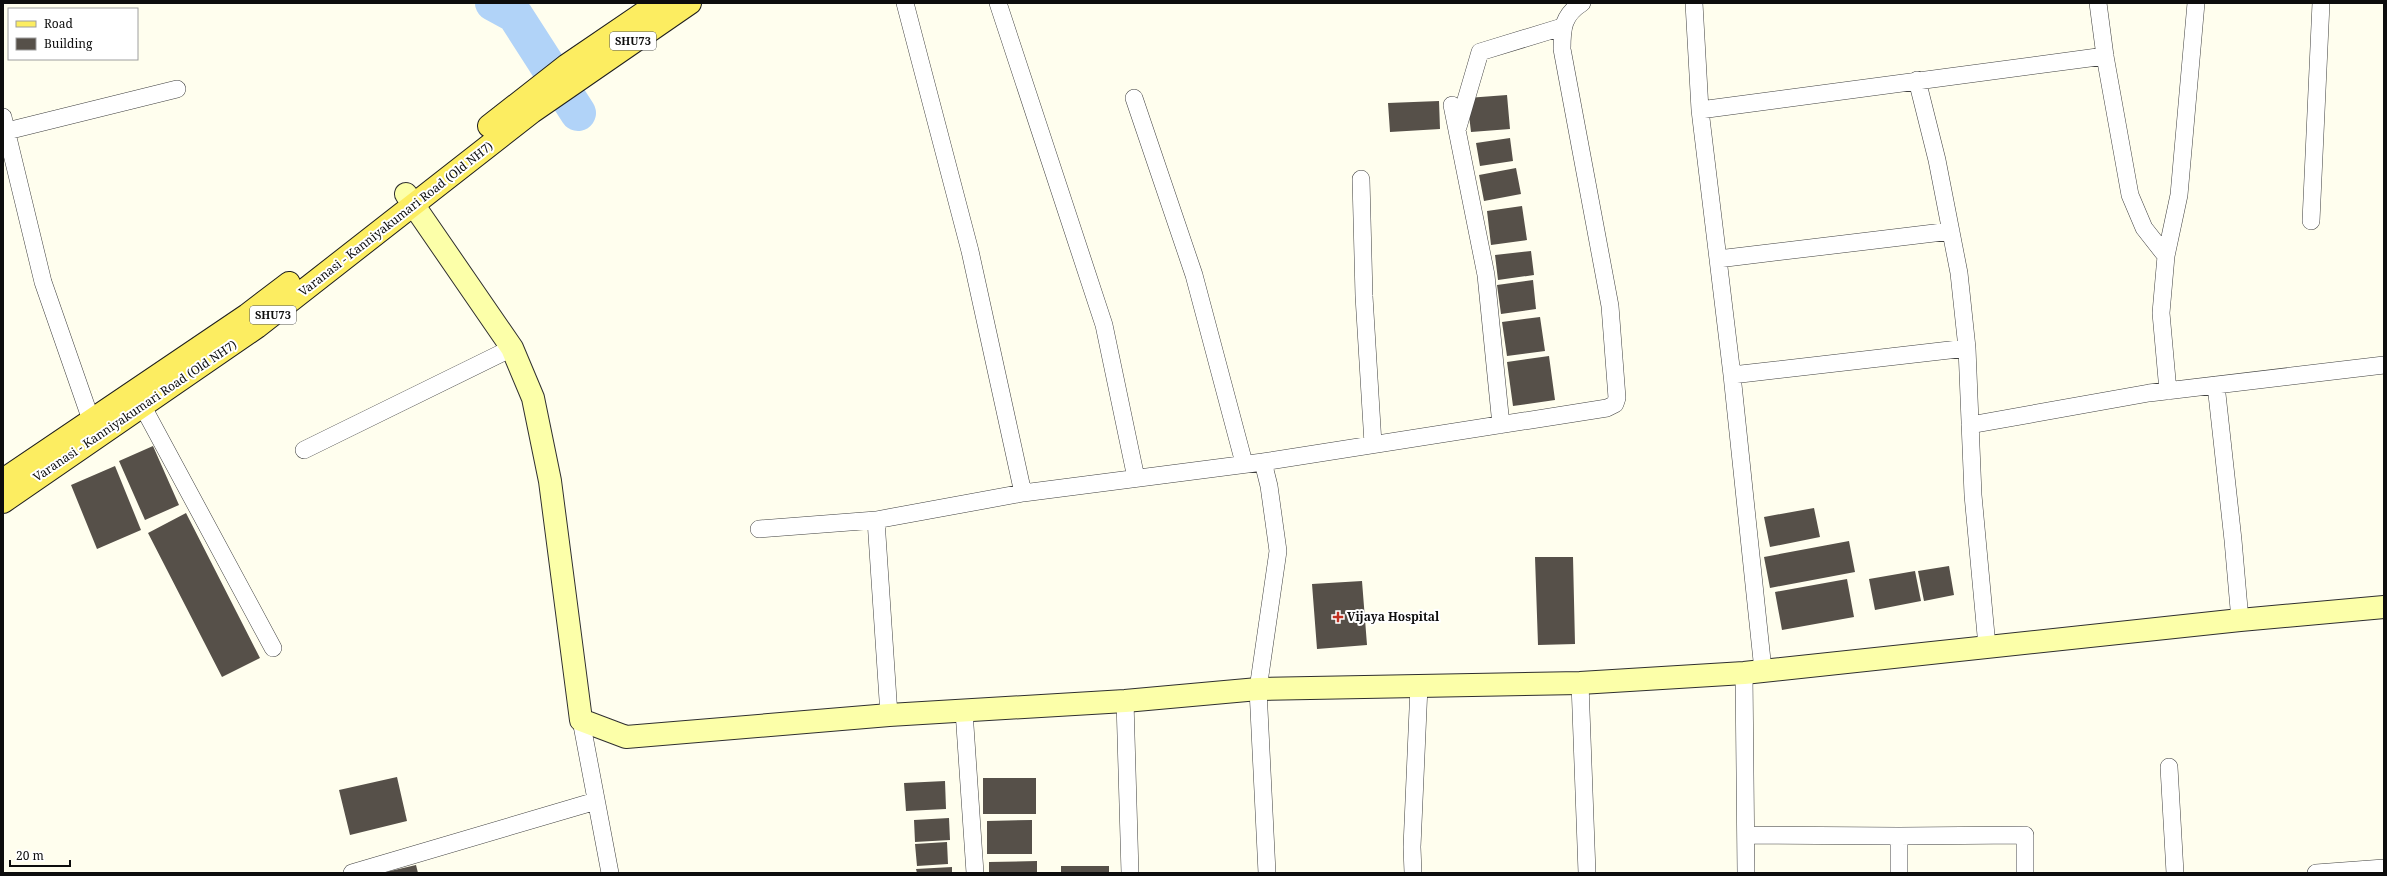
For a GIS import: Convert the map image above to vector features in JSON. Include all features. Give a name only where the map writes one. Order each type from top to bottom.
[{"type":"main road","name":"Varanasi - Kanniyakumari Road (Old NH7)","points":[[3,502],[257,327],[410,199],[658,3]]},
{"type":"main road","name":"Varanasi - Kanniyakumari Road (Old NH7)","points":[[572,72],[690,3]]},
{"type":"main road","name":"Varanasi - Kanniyakumari Road (Old NH7)","points":[[3,480],[247,315],[410,199]]},
{"type":"street","points":[[905,3],[970,252],[1023,493]]},
{"type":"street","points":[[998,3],[1104,325],[1136,478]]},
{"type":"street","points":[[759,529],[876,520],[1023,493],[1244,463],[1263,462],[1607,408],[1615,404],[1617,398],[1610,306],[1562,49],[1562,27],[1573,9],[1582,3]]},
{"type":"street","points":[[1694,3],[1700,110],[1732,375],[1753,672],[1746,835],[1746,873]]},
{"type":"street","points":[[2098,3],[2105,56],[2130,195],[2144,228],[2166,256]]},
{"type":"street","points":[[2168,391],[2161,313],[2166,256],[2179,196],[2196,3]]},
{"type":"street","points":[[2311,221],[2321,3]]},
{"type":"street","points":[[1457,129],[1480,52],[1562,27]]},
{"type":"street","points":[[1700,110],[2105,56]]},
{"type":"street","points":[[1917,80],[1937,160],[1959,273],[1967,348],[1973,495],[1987,646]]},
{"type":"street","points":[[91,420],[43,282],[4,127],[177,89]]},
{"type":"street","points":[[1134,98],[1194,275],[1244,463]]},
{"type":"street","points":[[1452,105],[1486,275],[1501,425]]},
{"type":"street","points":[[1361,178],[1364,296],[1373,444]]},
{"type":"street","points":[[410,199],[512,348],[533,398],[550,481],[581,720],[610,873]]},
{"type":"street","points":[[1718,259],[1951,231]]},
{"type":"street","points":[[304,450],[512,348]]},
{"type":"street","points":[[1732,375],[1967,348]]},
{"type":"street","points":[[1970,425],[2168,391],[2384,365]]},
{"type":"street","points":[[2216,385],[2240,620]]},
{"type":"street","points":[[143,407],[273,648]]},
{"type":"street","points":[[1263,462],[1270,486],[1278,551],[1258,689],[1266,873]]},
{"type":"street","points":[[876,520],[890,715]]},
{"type":"street","points":[[581,720],[626,737],[890,715],[1125,701],[1258,689],[1580,683],[1753,672],[1987,646],[2384,607]]},
{"type":"street","points":[[1580,683],[1587,873]]},
{"type":"street","points":[[1413,873],[1412,847],[1419,686]]},
{"type":"street","points":[[1125,701],[1130,873]]},
{"type":"street","points":[[964,711],[975,873]]},
{"type":"street","points":[[2169,766],[2174,873]]},
{"type":"street","points":[[352,873],[369,870],[596,802]]},
{"type":"street","points":[[1746,835],[2025,835],[2025,873]]},
{"type":"street","points":[[1899,836],[1899,873]]},
{"type":"street","points":[[2316,873],[2384,868]]},
{"type":"building","points":[[1507,95],[1510,129],[1471,132],[1467,98]]},
{"type":"building","points":[[1439,101],[1440,129],[1390,132],[1388,103]]},
{"type":"building","points":[[1510,138],[1513,161],[1480,166],[1476,143]]},
{"type":"building","points":[[1516,168],[1521,194],[1484,201],[1479,175]]},
{"type":"building","points":[[1522,206],[1527,240],[1491,245],[1487,211]]},
{"type":"building","points":[[1531,251],[1534,275],[1498,280],[1495,255]]},
{"type":"building","points":[[1533,280],[1536,309],[1501,314],[1497,285]]},
{"type":"building","points":[[1540,317],[1545,351],[1507,356],[1502,322]]},
{"type":"building","points":[[1549,356],[1555,400],[1513,406],[1507,362]]},
{"type":"building","points":[[153,446],[179,505],[145,520],[119,461]]},
{"type":"building","points":[[115,466],[141,530],[97,549],[71,485]]},
{"type":"building","points":[[1814,508],[1820,537],[1770,547],[1764,517]]},
{"type":"building","points":[[186,513],[260,658],[222,677],[148,533]]},
{"type":"building","points":[[1849,541],[1855,572],[1770,588],[1764,557]]},
{"type":"building","points":[[1535,557],[1573,557],[1575,644],[1538,645]]},
{"type":"building","points":[[1949,566],[1954,595],[1924,601],[1918,571]]},
{"type":"building","points":[[1915,571],[1921,601],[1875,610],[1869,579]]},
{"type":"building","points":[[1847,579],[1854,617],[1782,630],[1775,592]]},
{"type":"building","points":[[1362,581],[1367,645],[1317,649],[1312,584]]},
{"type":"building","points":[[397,777],[407,821],[350,835],[339,790]]},
{"type":"building","points":[[983,778],[1036,778],[1036,814],[983,814]]},
{"type":"building","points":[[945,781],[946,809],[906,811],[904,783]]},
{"type":"building","points":[[949,818],[950,840],[915,842],[914,820]]},
{"type":"building","points":[[1032,820],[1032,854],[987,854],[987,821]]},
{"type":"building","points":[[947,842],[948,864],[917,866],[915,844]]},
{"type":"building","points":[[1037,861],[1037,873],[989,873],[989,862]]},
{"type":"building","points":[[416,865],[418,873],[386,873],[386,872]]},
{"type":"building","points":[[1061,866],[1109,866],[1109,873],[1061,873]]},
{"type":"building","points":[[952,867],[952,873],[917,873],[916,869]]},
{"type":"waterway","points":[[493,3],[515,15],[578,113]]},
{"type":"place","name":"Vijaya Hospital","points":[[1338,617]]}]
